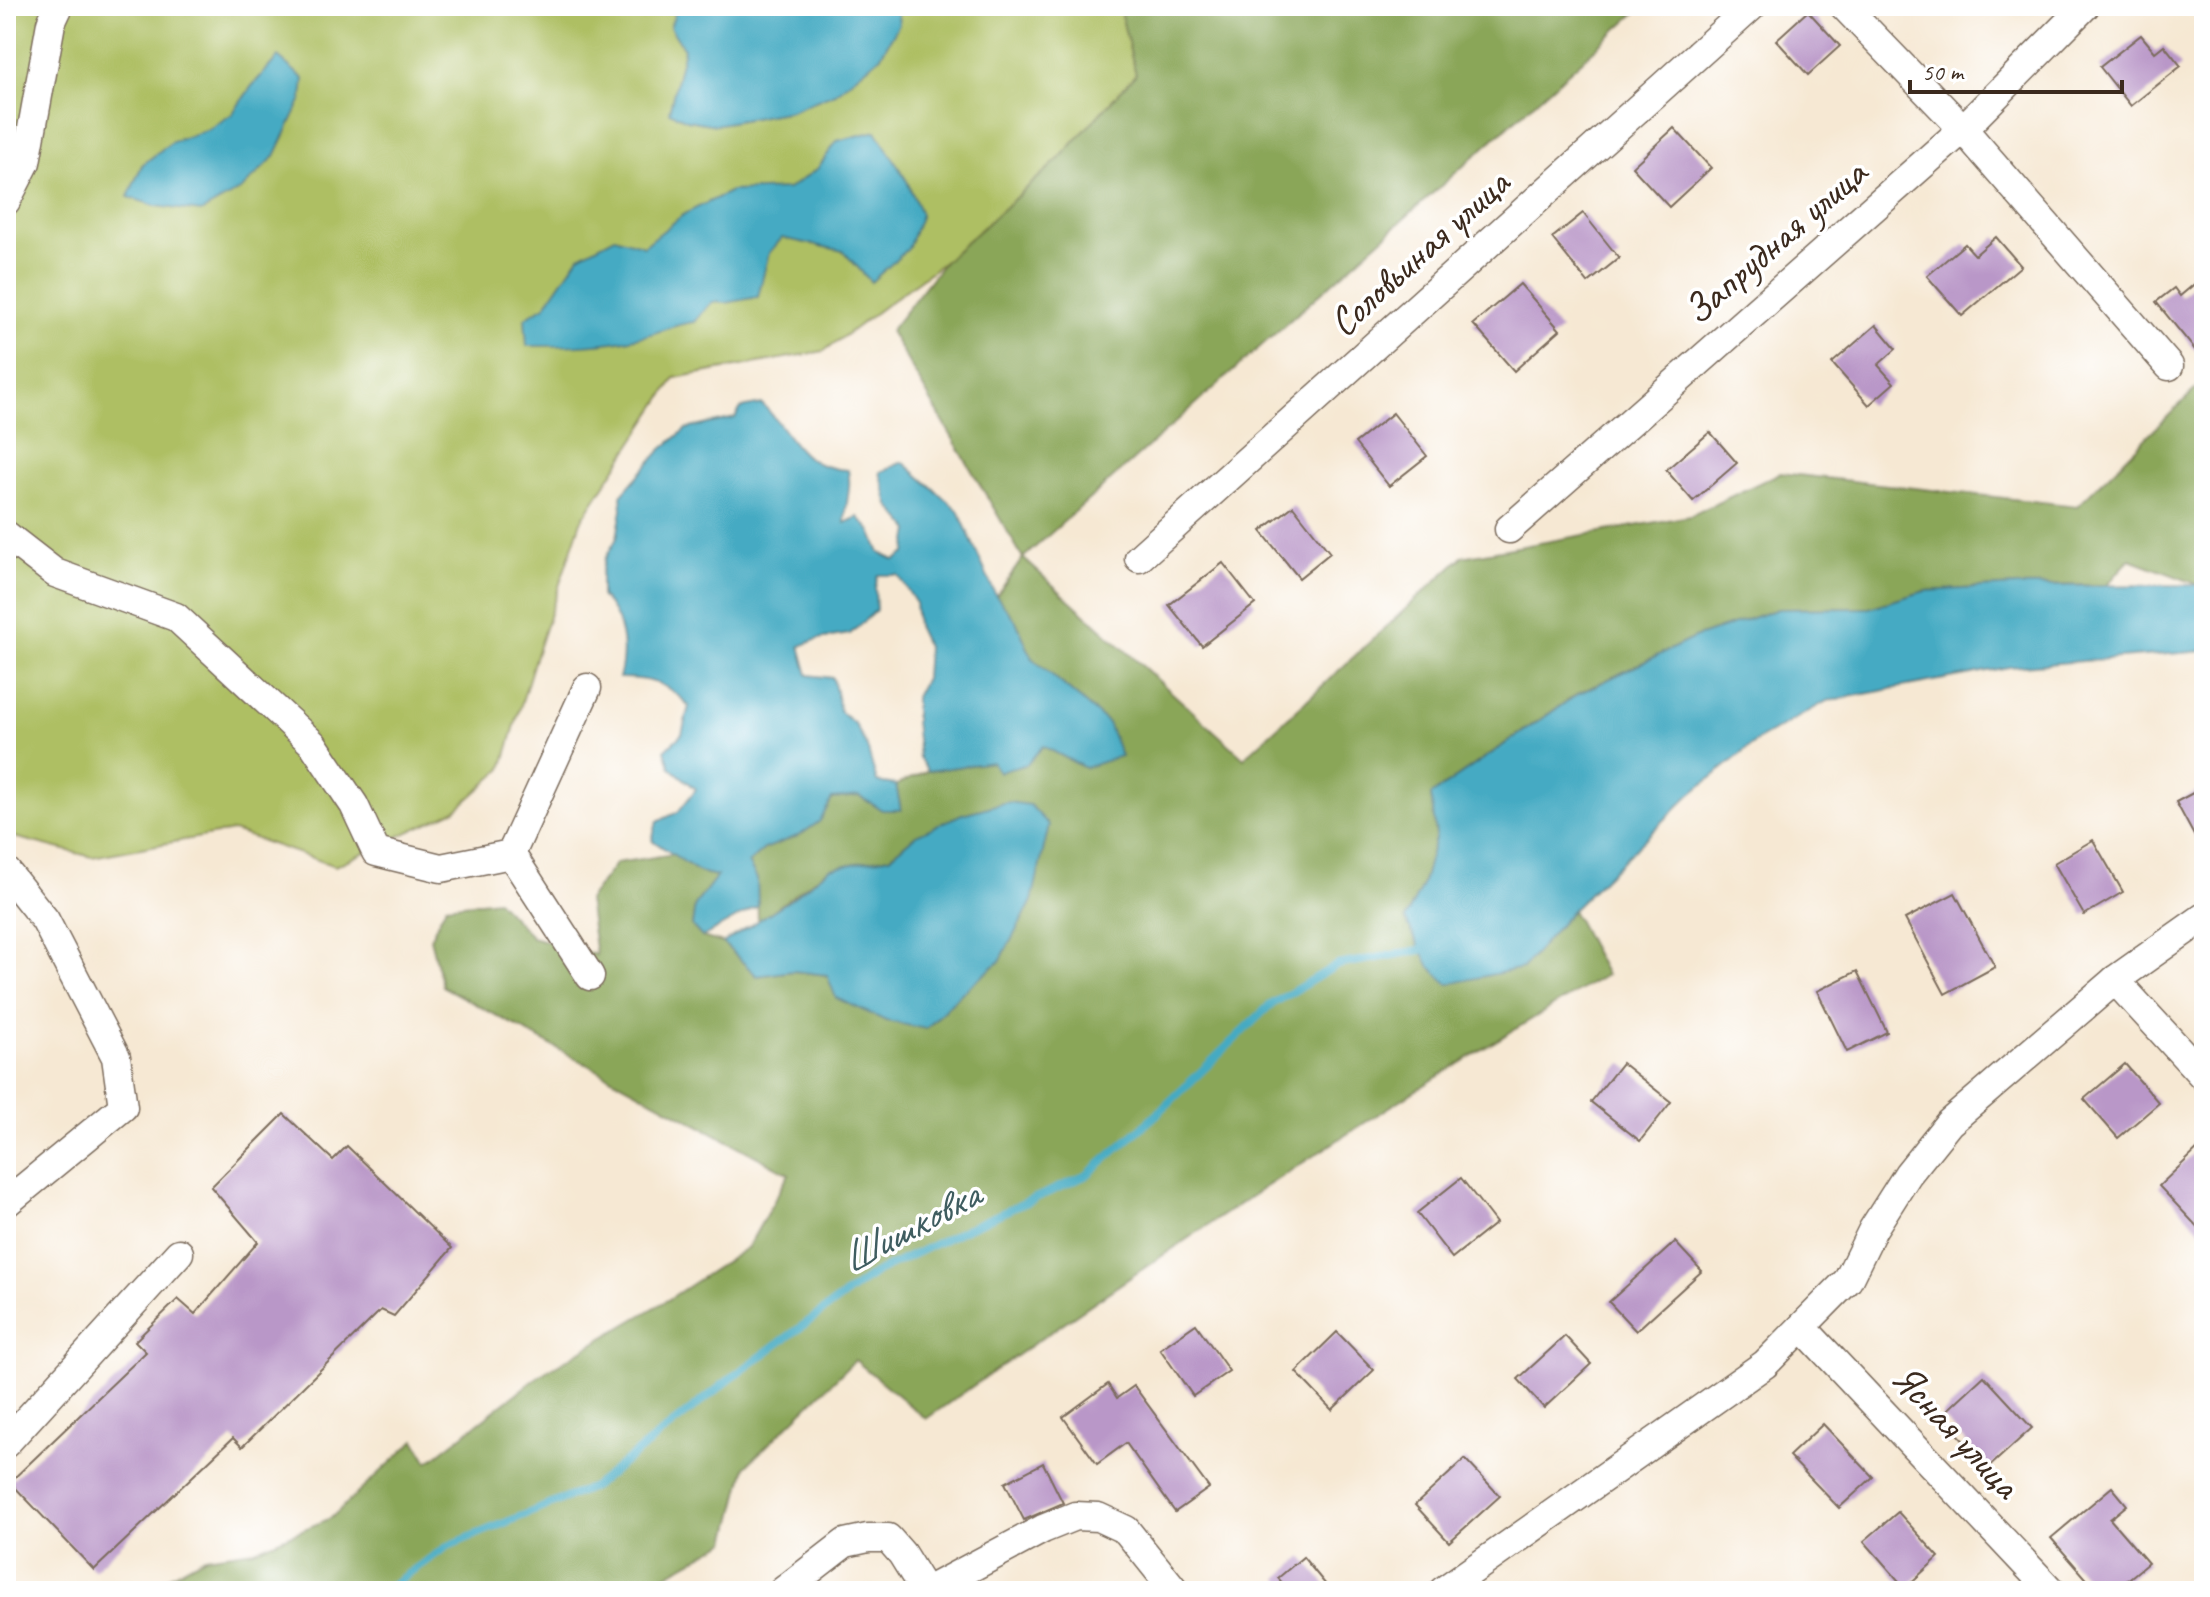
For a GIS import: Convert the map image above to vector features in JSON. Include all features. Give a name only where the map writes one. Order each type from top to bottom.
[{"type":"street","points":[[6,201],[26,162],[51,23],[59,6]]},
{"type":"street","name":"Соловьиная улица","points":[[1139,558],[1752,6]]},
{"type":"street","points":[[1844,6],[1963,129],[2169,366]]},
{"type":"street","name":"Запрудная улица","points":[[1509,529],[1963,129],[2085,6]]},
{"type":"street","points":[[6,535],[55,573],[176,617],[313,744],[354,805],[376,852],[441,868],[511,854]]},
{"type":"street","points":[[511,854],[587,688]]},
{"type":"street","points":[[511,854],[590,976]]},
{"type":"street","points":[[6,871],[45,920],[116,1057],[123,1107],[6,1203]]},
{"type":"street","points":[[1443,1591],[1765,1364],[1848,1280],[1873,1229],[1901,1185],[1949,1123],[2115,980],[2204,917]]},
{"type":"street","points":[[2115,980],[2204,1077]]},
{"type":"street","points":[[6,1443],[179,1253]]},
{"type":"street","name":"Ясная улица","points":[[1802,1327],[2051,1591]]},
{"type":"street","points":[[783,1591],[845,1543],[868,1538],[888,1538],[926,1591],[1043,1529],[1075,1516],[1098,1517],[1126,1530],[1175,1591]]},
{"type":"green space","points":[[6,6],[1119,6],[1136,74],[1059,159],[945,261],[824,351],[675,378],[581,521],[502,769],[456,810],[335,866],[233,831],[92,857],[6,835]]},
{"type":"green space","points":[[1119,6],[1643,6],[1023,558],[890,331],[945,261],[1059,159],[1136,74]]},
{"type":"green space","points":[[2204,381],[2204,583],[2199,585],[2130,559],[2107,585],[1925,591],[1869,608],[1778,609],[1694,638],[1577,694],[1431,795],[1436,835],[1422,886],[1405,919],[1523,968],[1572,910],[1606,975],[1432,1080],[1261,1190],[926,1419],[855,1360],[746,1466],[727,1541],[666,1575],[606,1591],[143,1591],[205,1557],[254,1550],[331,1518],[415,1440],[428,1462],[540,1375],[669,1299],[748,1247],[789,1174],[442,986],[430,938],[446,906],[497,900],[532,937],[596,955],[588,900],[616,863],[674,854],[699,872],[717,876],[695,905],[692,926],[702,937],[723,943],[757,976],[793,971],[827,975],[926,1029],[958,996],[916,835],[890,857],[830,868],[758,922],[757,879],[748,863],[764,849],[800,835],[819,821],[832,799],[859,796],[882,810],[901,809],[896,785],[928,771],[992,762],[1027,764],[1043,746],[1085,768],[1108,723],[1032,658],[1016,621],[996,596],[1023,558],[1244,758],[1462,557],[1690,516],[1780,473],[2077,506]]},
{"type":"water","points":[[678,6],[897,6],[899,24],[880,57],[835,93],[791,111],[715,125],[687,120],[669,112],[684,49],[670,27]]},
{"type":"water","points":[[278,57],[304,79],[302,99],[275,156],[242,189],[201,212],[156,206],[128,197],[142,165],[172,142],[209,129],[232,114]]},
{"type":"water","points":[[876,131],[907,181],[921,214],[908,249],[871,282],[843,251],[782,238],[769,253],[758,297],[726,303],[712,302],[694,322],[626,340],[569,346],[527,346],[525,318],[545,306],[579,256],[615,237],[644,246],[684,214],[731,191],[788,189],[817,169],[837,141]]},
{"type":"water","points":[[762,404],[806,456],[830,468],[848,470],[845,523],[858,517],[871,531],[880,553],[895,560],[906,553],[910,530],[889,505],[880,472],[903,462],[958,510],[996,596],[1016,621],[1032,658],[1108,723],[1121,756],[1085,768],[1043,746],[1027,764],[999,772],[992,762],[928,771],[919,758],[915,721],[915,697],[925,678],[927,647],[917,626],[915,602],[898,575],[878,575],[876,610],[850,634],[818,639],[800,646],[808,675],[833,678],[840,712],[855,724],[867,747],[877,782],[896,785],[901,810],[882,810],[859,796],[832,799],[820,821],[800,835],[764,849],[748,863],[757,879],[758,906],[702,937],[692,926],[695,905],[717,876],[699,872],[652,840],[657,822],[678,812],[696,789],[671,768],[665,750],[682,734],[689,706],[658,683],[619,678],[623,645],[614,614],[601,596],[601,575],[605,559],[617,538],[621,495],[660,451],[686,429],[735,418],[741,408]]},
{"type":"water","points":[[2204,583],[2204,651],[2009,667],[1827,701],[1758,740],[1690,795],[1572,910],[1523,968],[1448,984],[1430,967],[1405,919],[1422,886],[1436,835],[1431,795],[1578,694],[1694,638],[1778,609],[1869,608],[1925,591]]},
{"type":"water","points":[[1007,802],[1030,805],[1049,825],[1032,901],[1000,961],[958,996],[926,1029],[886,1021],[836,998],[827,975],[793,971],[757,976],[723,943],[790,900],[830,868],[890,857],[916,835],[962,814]]},
{"type":"building","points":[[1808,11],[1840,46],[1808,75],[1776,40]]},
{"type":"building","points":[[2141,35],[2155,52],[2164,45],[2181,66],[2131,106],[2100,67]]},
{"type":"building","points":[[1674,128],[1711,168],[1669,207],[1632,167]]},
{"type":"building","points":[[1583,213],[1619,258],[1588,283],[1552,238]]},
{"type":"building","points":[[1996,237],[2021,266],[1962,316],[1927,276],[1965,244],[1975,255]]},
{"type":"building","points":[[2204,276],[2204,361],[2156,302],[2174,288],[2180,296]]},
{"type":"building","points":[[1520,284],[1560,330],[1514,371],[1473,324]]},
{"type":"building","points":[[1876,325],[1896,349],[1878,365],[1894,383],[1869,405],[1832,363]]},
{"type":"building","points":[[1393,413],[1427,456],[1389,486],[1355,443]]},
{"type":"building","points":[[1710,432],[1737,463],[1693,501],[1666,470]]},
{"type":"building","points":[[1293,506],[1330,553],[1299,578],[1261,531]]},
{"type":"building","points":[[1223,563],[1255,604],[1202,646],[1169,605]]},
{"type":"building","points":[[2204,787],[2204,854],[2176,802]]},
{"type":"building","points":[[2093,840],[2123,892],[2084,915],[2054,863]]},
{"type":"building","points":[[1955,893],[1995,967],[1945,994],[1905,919]]},
{"type":"building","points":[[1857,971],[1887,1032],[1847,1052],[1817,991]]},
{"type":"building","points":[[1622,1063],[1671,1102],[1640,1141],[1591,1102]]},
{"type":"building","points":[[2125,1064],[2159,1103],[2118,1138],[2084,1099]]},
{"type":"building","points":[[284,1114],[333,1160],[347,1146],[452,1248],[394,1316],[381,1310],[242,1447],[233,1438],[94,1570],[10,1482],[146,1352],[135,1341],[178,1299],[195,1314],[258,1242],[211,1187]]},
{"type":"building","points":[[2204,1143],[2204,1234],[2159,1186]]},
{"type":"building","points":[[1461,1178],[1496,1223],[1452,1258],[1417,1213]]},
{"type":"building","points":[[1675,1242],[1702,1271],[1636,1331],[1609,1302]]},
{"type":"building","points":[[1196,1324],[1229,1371],[1193,1396],[1160,1349]]},
{"type":"building","points":[[1337,1332],[1374,1370],[1332,1410],[1296,1372]]},
{"type":"building","points":[[1565,1336],[1591,1364],[1544,1408],[1518,1379]]},
{"type":"building","points":[[1984,1376],[2032,1428],[1989,1467],[1941,1416]]},
{"type":"building","points":[[1108,1384],[1117,1398],[1134,1386],[1209,1488],[1175,1512],[1126,1443],[1097,1464],[1063,1417]]},
{"type":"building","points":[[1823,1424],[1873,1477],[1839,1508],[1789,1456]]},
{"type":"building","points":[[1465,1459],[1500,1496],[1449,1542],[1415,1505]]},
{"type":"building","points":[[1043,1463],[1063,1503],[1024,1520],[1005,1483]]},
{"type":"building","points":[[2112,1487],[2127,1505],[2110,1519],[2148,1563],[2114,1591],[2097,1591],[2051,1538]]},
{"type":"building","points":[[1898,1512],[1939,1557],[1905,1588],[1864,1541]]},
{"type":"building","points":[[1303,1557],[1331,1591],[1289,1591],[1278,1578]]},
{"type":"waterway","name":"Шишковка","points":[[383,1591],[448,1546],[593,1487],[738,1373],[875,1273],[1087,1175],[1155,1116],[1269,1006],[1337,965],[1421,950]]}]
